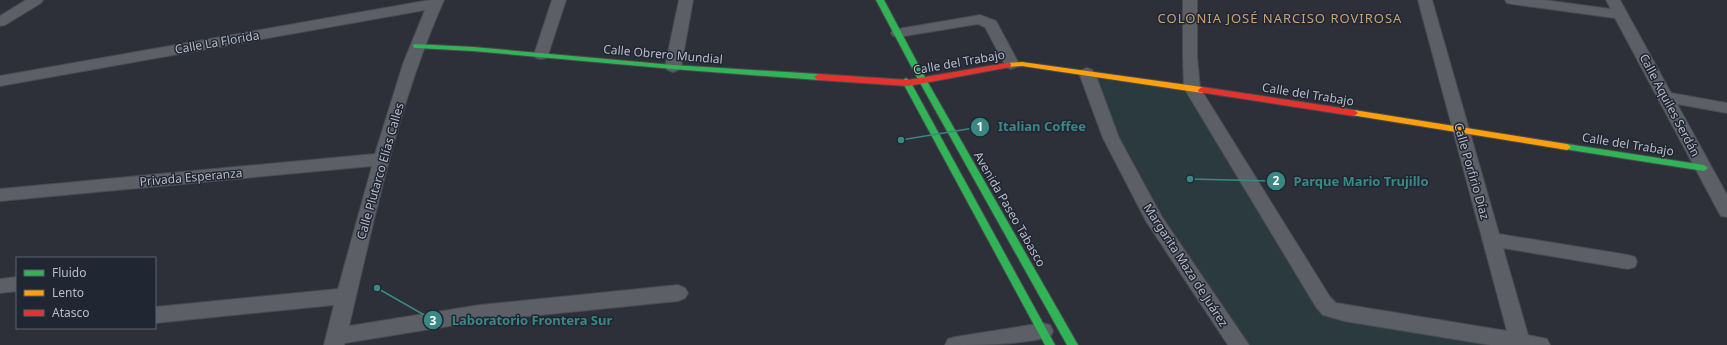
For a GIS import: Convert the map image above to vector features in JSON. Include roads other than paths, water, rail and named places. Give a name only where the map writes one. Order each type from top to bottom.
[{"type":"street","points":[[0,22],[36,0]]},
{"type":"street","points":[[541,55],[559,0]]},
{"type":"street","points":[[673,67],[686,0]]},
{"type":"street","name":"Avenida Paseo Tabasco","points":[[880,0],[923,81],[1073,345]]},
{"type":"street","points":[[1190,0],[1190,56],[1192,88],[1326,306],[1344,313],[1540,345]]},
{"type":"street","name":"Calle Porfirio Díaz","points":[[1425,0],[1520,341]]},
{"type":"street","points":[[1512,0],[1620,14]]},
{"type":"street","name":"Calle Aquiles Serdán","points":[[1613,0],[1727,211]]},
{"type":"street","name":"Calle Plutarco Elías Calles","points":[[336,340],[345,296],[382,159],[407,75],[417,46],[436,2]]},
{"type":"street","name":"Calle La Florida","points":[[0,81],[436,2]]},
{"type":"street","points":[[898,33],[980,19],[991,24],[1011,64]]},
{"type":"street","name":"Calle Obrero Mundial","points":[[417,46],[473,49],[673,67],[908,83]]},
{"type":"street","name":"Calle del Trabajo","points":[[908,83],[1011,64],[1192,88],[1704,168]]},
{"type":"street","points":[[900,69],[1047,338],[955,345]]},
{"type":"street","name":"Margarita Maza de Juárez","points":[[1087,73],[1111,138],[1155,221],[1239,345]]},
{"type":"street","points":[[1665,97],[1727,108]]},
{"type":"street","name":"Privada Esperanza","points":[[0,195],[382,159]]},
{"type":"street","points":[[1491,239],[1628,262]]},
{"type":"street","points":[[0,286],[16,284]]},
{"type":"street","points":[[336,340],[480,313],[678,293]]},
{"type":"street","points":[[156,315],[345,296]]},
{"type":"place","name":"Italian Coffee","points":[[901,140]]},
{"type":"place","name":"Parque Mario Trujillo","points":[[1190,179]]},
{"type":"place","name":"Laboratorio Frontera Sur","points":[[377,288]]},
{"type":"district","name":"COLONIA JOSÉ NARCISO ROVIROSA","points":[[1280,18]]}]
